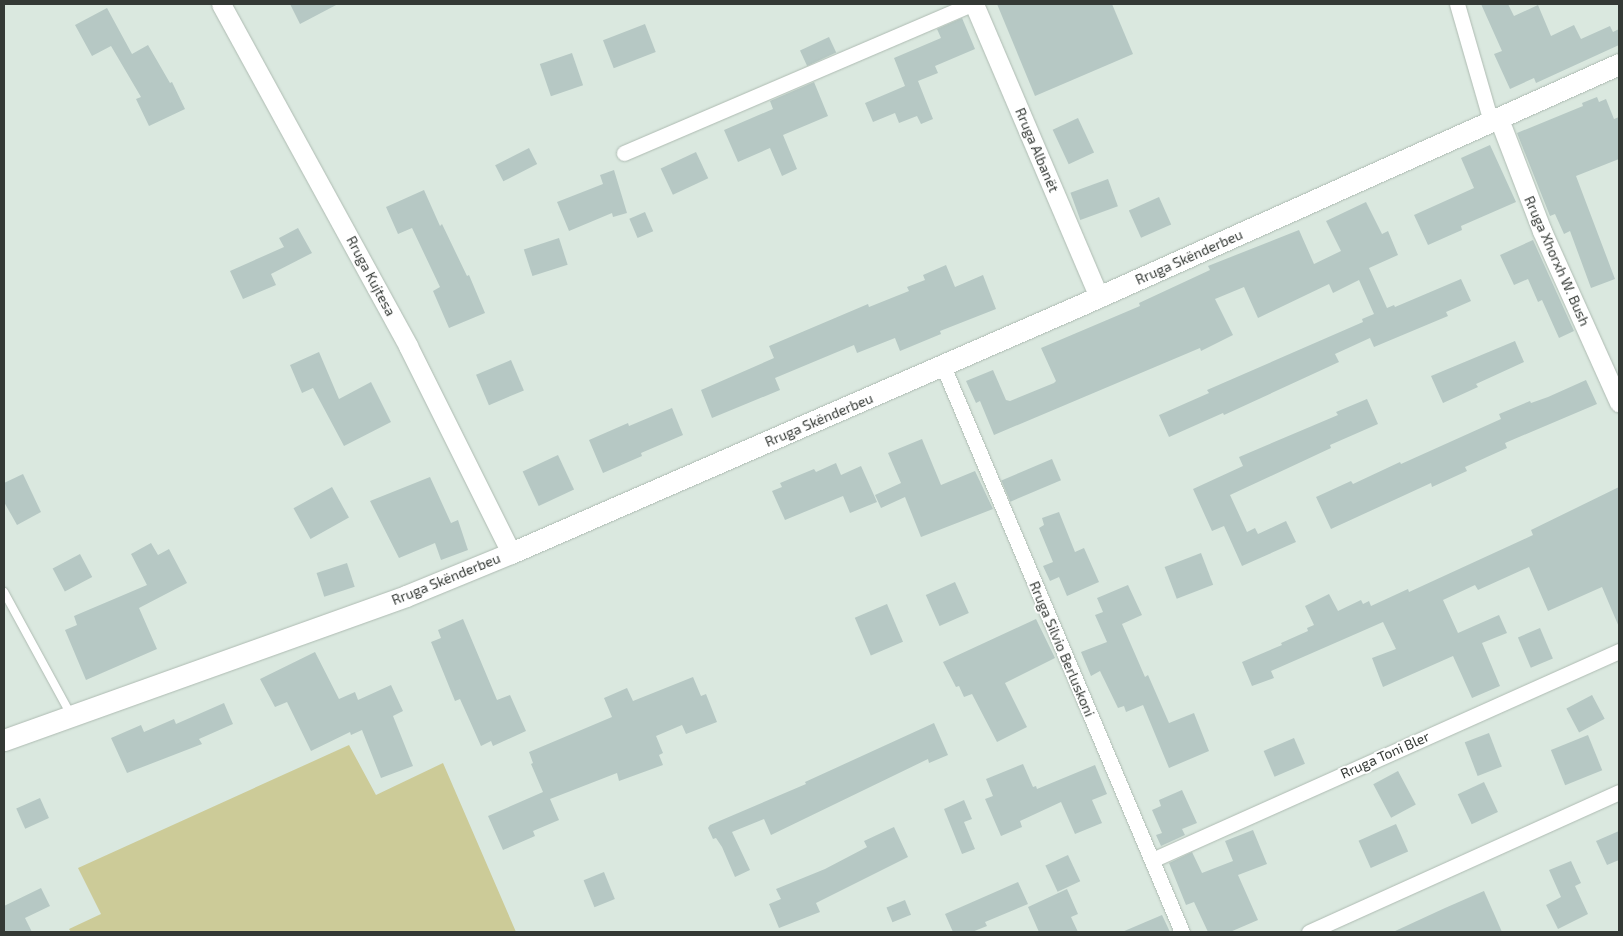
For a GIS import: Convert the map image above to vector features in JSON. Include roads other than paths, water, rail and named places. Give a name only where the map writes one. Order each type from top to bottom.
[{"type":"main road","name":"Rruga Skënderbeu","points":[[4,740],[406,596],[511,553],[943,366],[1619,64]]},
{"type":"street","name":"Rruga Kujtesa","points":[[222,4],[408,346],[511,553]]},
{"type":"street","points":[[624,153],[973,4]]},
{"type":"street","name":"Rruga Albanët","points":[[973,4],[1099,297]]},
{"type":"street","points":[[1456,4],[1495,121]]},
{"type":"street","name":"Rruga Xhorxh W. Bush","points":[[1495,121],[1619,402]]},
{"type":"street","name":"Rruga Silvio Berluskoni","points":[[943,366],[1182,932]]},
{"type":"street","name":"Rruga Toni Bler","points":[[1152,860],[1619,651]]},
{"type":"street","points":[[1310,932],[1619,792]]},
{"type":"lane","points":[[4,592],[72,716]]}]
